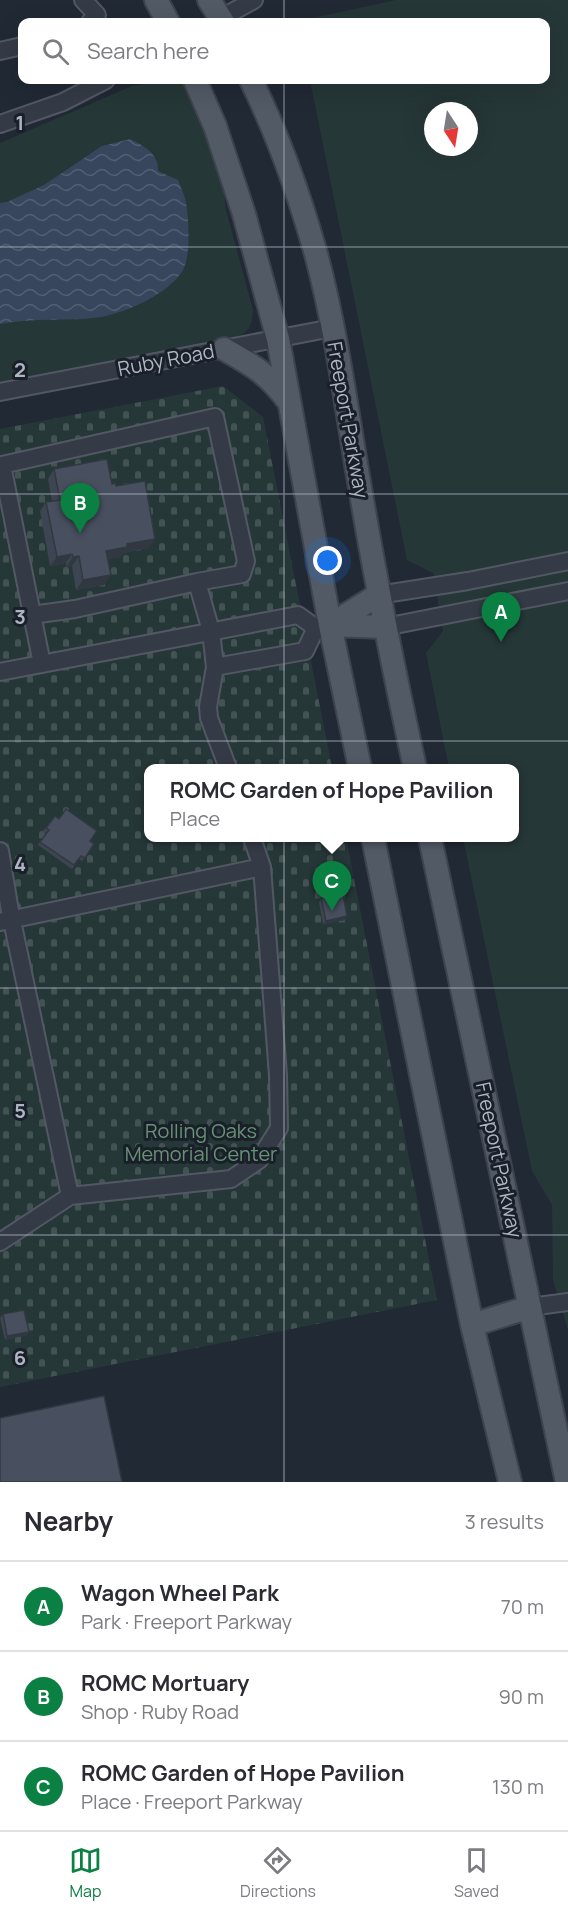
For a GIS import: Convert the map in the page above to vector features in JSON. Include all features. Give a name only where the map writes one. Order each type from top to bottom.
[{"type":"main road","points":[[156,0],[166,18]]},
{"type":"main road","points":[[197,84],[215,126],[244,214],[278,339],[290,403],[323,627],[359,764]]},
{"type":"main road","name":"Freeport Parkway","points":[[253,84],[267,112],[295,188],[316,255],[332,328],[378,596],[414,764]]},
{"type":"main road","points":[[224,349],[254,366],[274,382],[290,403]]},
{"type":"main road","points":[[323,627],[378,596]]},
{"type":"main road","points":[[323,627],[385,627]]},
{"type":"main road","points":[[375,842],[472,1325],[510,1482]]},
{"type":"main road","name":"Freeport Parkway","points":[[431,842],[567,1482]]},
{"type":"main road","points":[[472,1325],[530,1307]]},
{"type":"street","points":[[83,0],[98,15],[95,18]]},
{"type":"street","points":[[217,16],[254,0]]},
{"type":"street","points":[[0,51],[18,47]]},
{"type":"street","points":[[0,124],[63,102],[98,84]]},
{"type":"street","name":"Ruby Road","points":[[0,392],[332,328]]},
{"type":"street","points":[[32,615],[75,609],[242,574],[246,561],[215,417],[2,465],[32,615],[42,664]]},
{"type":"street","points":[[378,596],[568,561]]},
{"type":"street","points":[[197,582],[211,631],[215,667],[208,707],[209,718],[226,764]]},
{"type":"street","points":[[385,627],[568,591]]},
{"type":"street","points":[[0,672],[298,615],[323,627],[305,651],[215,667]]},
{"type":"street","points":[[0,1242],[70,1196],[231,1179],[260,1160],[279,1128],[278,1075],[262,867],[254,842]]},
{"type":"street","points":[[0,851],[6,921],[70,1196]]},
{"type":"street","points":[[6,921],[262,867]]},
{"type":"street","points":[[530,1307],[568,1302]]},
{"type":"green space","points":[[396,0],[568,0],[568,1330],[553,1280],[552,1205],[532,1171],[464,842],[519,842],[519,764],[448,764],[426,653],[443,631],[433,573],[407,560],[311,84],[550,84],[550,18],[313,18]]},
{"type":"green space","points":[[184,84],[196,106],[222,176],[226,210],[253,310],[251,323],[247,331],[227,340],[0,382],[0,143],[132,86]]},
{"type":"green space","name":"Rolling Oaks Memorial Center","points":[[223,386],[263,417],[331,764],[144,764],[144,842],[347,842],[437,1300],[0,1387],[0,429]]},
{"type":"water","points":[[130,139],[153,155],[158,171],[178,180],[185,198],[188,214],[188,245],[186,264],[177,279],[146,301],[111,315],[0,324],[0,203],[44,185],[102,146]]},
{"type":"building","points":[[107,459],[112,484],[115,483],[116,486],[145,481],[155,539],[127,544],[127,547],[106,551],[111,575],[83,580],[79,556],[73,557],[72,554],[57,557],[46,502],[60,500],[54,469]]},
{"type":"building","points":[[66,809],[97,831],[90,841],[94,844],[85,858],[81,856],[74,865],[40,842],[55,816],[59,819]]},
{"type":"building","points":[[343,894],[347,916],[326,921],[321,898]]},
{"type":"building","points":[[24,1310],[29,1332],[7,1336],[3,1314]]},
{"type":"building","points":[[104,1396],[122,1482],[0,1482],[0,1418]]},
{"type":"place","name":"ROMC Mortuary","points":[[80,533]]},
{"type":"place","name":"Wagon Wheel Park","points":[[501,642]]},
{"type":"place","name":"ROMC Garden of Hope Pavilion","points":[[332,911]]}]
